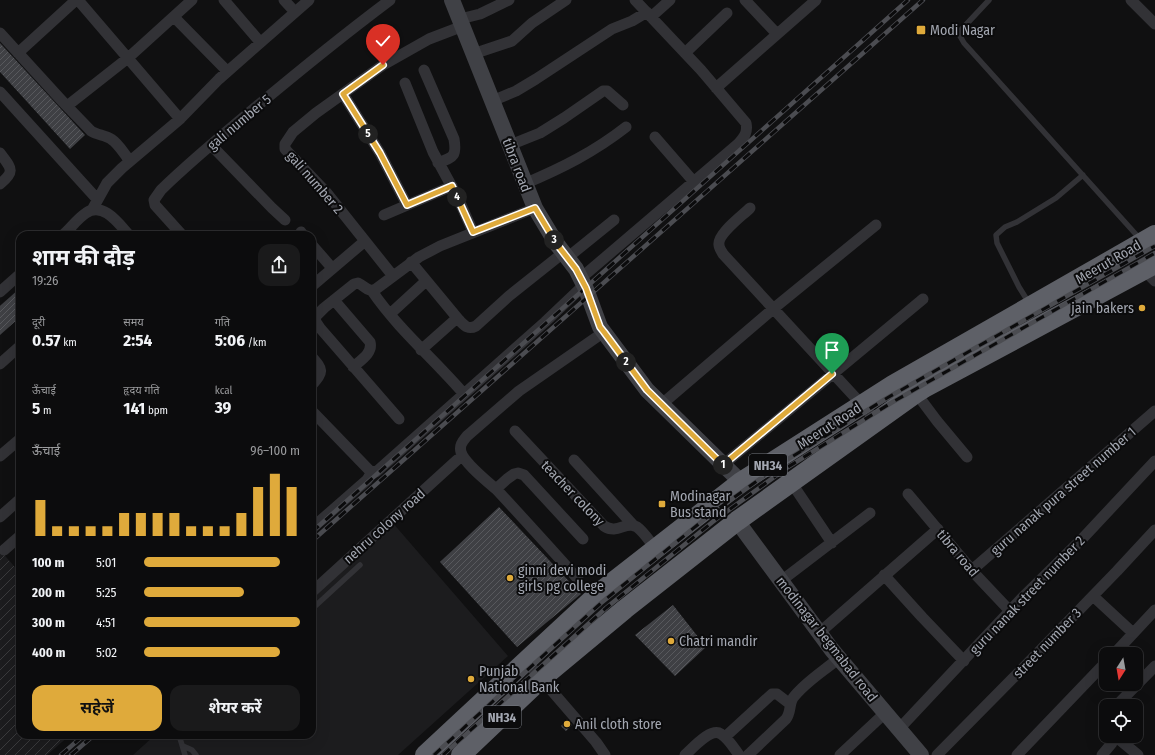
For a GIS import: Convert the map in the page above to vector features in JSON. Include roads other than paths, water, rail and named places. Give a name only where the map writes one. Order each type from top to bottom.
[{"type":"highway","name":"Meerut Road","points":[[425,755],[599,593],[741,482],[893,386],[1149,238]]},
{"type":"highway","name":"Meerut Road","points":[[461,755],[542,678],[625,609],[737,521],[916,393],[1151,272]]},
{"type":"street","points":[[18,53],[77,0],[180,119]]},
{"type":"street","points":[[224,0],[260,42]]},
{"type":"street","points":[[284,0],[295,12]]},
{"type":"street","points":[[92,210],[107,183],[130,161],[180,119],[227,71],[309,0]]},
{"type":"street","name":"tibra road","points":[[452,0],[462,22],[524,184],[535,208],[565,255],[576,269],[600,327],[647,390],[741,482]]},
{"type":"street","name":"gali number 2","points":[[393,276],[326,192],[285,149],[285,144],[293,132],[316,113],[383,65],[429,39],[509,0]]},
{"type":"street","points":[[473,54],[512,40],[532,23],[566,0]]},
{"type":"street","points":[[316,525],[367,480],[372,472],[376,472],[546,322],[582,282],[738,144],[745,136],[748,129],[746,123],[685,53],[635,0]]},
{"type":"street","points":[[492,101],[523,87],[612,29],[649,15],[670,0]]},
{"type":"street","points":[[745,0],[777,34]]},
{"type":"street","points":[[1131,0],[1155,24]]},
{"type":"street","points":[[67,106],[128,58],[174,17],[188,1]]},
{"type":"street","name":"gali number 5","points":[[178,231],[155,205],[154,200],[161,190],[211,145],[384,2]]},
{"type":"street","points":[[716,88],[777,34],[810,2]]},
{"type":"street","points":[[685,53],[727,13]]},
{"type":"street","points":[[174,17],[227,71]]},
{"type":"street","points":[[0,32],[91,131],[96,135],[110,139],[130,161]]},
{"type":"street","points":[[424,70],[454,139],[456,149],[454,155],[438,163]]},
{"type":"street","points":[[404,83],[438,163],[452,186],[473,232]]},
{"type":"street","points":[[510,145],[540,133],[603,91],[607,91],[623,105]]},
{"type":"street","points":[[0,92],[97,199]]},
{"type":"street","points":[[343,94],[380,153],[407,205]]},
{"type":"street","points":[[524,184],[582,158],[607,142],[626,126]]},
{"type":"street","points":[[655,137],[694,182]]},
{"type":"street","points":[[211,145],[285,220]]},
{"type":"street","points":[[0,153],[10,165],[11,171],[10,176],[0,184]]},
{"type":"street","points":[[384,215],[452,186]]},
{"type":"street","points":[[372,291],[411,262],[440,246],[535,208]]},
{"type":"street","points":[[750,208],[724,232],[719,240],[719,246],[723,254],[832,374],[877,421]]},
{"type":"street","points":[[70,231],[82,216],[92,210],[98,210],[108,214],[126,231]]},
{"type":"street","points":[[411,262],[457,318],[466,327],[471,328],[476,326],[509,296],[614,220]]},
{"type":"street","points":[[662,404],[773,309],[876,225]]},
{"type":"street","points":[[316,282],[365,241]]},
{"type":"street","points":[[316,250],[332,268]]},
{"type":"street","points":[[0,292],[16,278]]},
{"type":"street","points":[[390,314],[426,281]]},
{"type":"street","points":[[316,316],[354,284],[358,283],[367,290],[372,291],[421,350],[464,394]]},
{"type":"street","points":[[723,465],[923,299]]},
{"type":"street","points":[[334,300],[370,342],[371,347],[369,352],[353,367]]},
{"type":"street","points":[[421,350],[457,318]]},
{"type":"street","points":[[316,322],[399,420]]},
{"type":"street","points":[[578,579],[496,489],[465,460],[460,448],[462,442],[519,391],[604,332]]},
{"type":"street","points":[[0,364],[16,350]]},
{"type":"street","points":[[316,362],[321,368],[321,374],[316,380]]},
{"type":"street","points":[[916,393],[968,458]]},
{"type":"street","name":"guru nanak pura street number 1","points":[[972,570],[1155,411]]},
{"type":"street","points":[[316,415],[372,472]]},
{"type":"street","name":"teacher colony","points":[[515,431],[604,526],[610,530],[614,530],[629,525],[634,526]]},
{"type":"street","points":[[0,456],[16,442]]},
{"type":"street","name":"nehru colony road","points":[[316,588],[457,460]]},
{"type":"street","points":[[574,460],[634,526],[642,532],[656,549]]},
{"type":"street","name":"guru nanak street number 2","points":[[899,729],[1010,611],[1155,461]]},
{"type":"street","points":[[496,489],[514,474],[518,473],[524,475],[584,539]]},
{"type":"street","points":[[791,482],[832,543]]},
{"type":"street","name":"tibra road","points":[[908,494],[972,570],[1010,611]]},
{"type":"street","points":[[0,517],[16,502]]},
{"type":"street","points":[[781,581],[870,513]]},
{"type":"street","name":"modinagar begmabad road","points":[[737,521],[839,658],[921,755]]},
{"type":"street","points":[[820,633],[938,529]]},
{"type":"street","name":"street number 3","points":[[937,755],[1093,596],[1155,530]]},
{"type":"street","points":[[4,550],[16,540]]},
{"type":"street","points":[[884,575],[964,661]]},
{"type":"street","points":[[1093,596],[1133,633]]},
{"type":"street","points":[[1120,647],[1155,610]]},
{"type":"street","points":[[748,755],[786,719],[789,715],[790,704],[793,699],[839,658]]},
{"type":"street","points":[[526,660],[596,742],[604,755]]},
{"type":"street","points":[[1123,699],[1155,666]]},
{"type":"street","points":[[1017,755],[1099,669]]},
{"type":"street","points":[[725,737],[772,694],[777,694],[790,704]]},
{"type":"street","points":[[840,755],[885,713]]},
{"type":"street","points":[[685,755],[709,734],[714,732],[719,732],[725,737],[739,755]]},
{"type":"street","points":[[1102,755],[1112,743]]},
{"type":"street","points":[[1123,743],[1138,755]]},
{"type":"lane","points":[[989,0],[961,30],[960,36],[964,44],[1083,175],[1149,238]]},
{"type":"lane","points":[[1031,306],[1019,287],[997,243],[996,235],[1005,227],[1017,222],[1056,198],[1083,175]]},
{"type":"lane","points":[[316,605],[360,565]]},
{"type":"lane","points":[[180,739],[185,755]]},
{"type":"lane","points":[[183,746],[192,750],[196,755]]},
{"type":"railway","points":[[316,528],[908,0]]},
{"type":"railway","points":[[316,537],[923,0]]},
{"type":"railway","points":[[434,755],[601,603],[711,514],[785,461],[887,398],[1155,246]]},
{"type":"railway","points":[[443,755],[606,608],[715,520],[788,467],[891,403],[1155,253]]},
{"type":"railway","points":[[61,755],[79,739]]},
{"type":"railway","points":[[71,755],[89,739]]},
{"type":"place","name":"Modi Nagar","points":[[921,30]]},
{"type":"place","name":"jain bakers","points":[[1142,308]]},
{"type":"place","name":"Modinagar Bus stand","points":[[662,504]]},
{"type":"place","name":"ginni devi modi girls pg college","points":[[510,578]]},
{"type":"place","name":"Chatri mandir","points":[[671,641]]},
{"type":"place","name":"Punjab National Bank","points":[[471,679]]},
{"type":"place","name":"Anil cloth store","points":[[567,724]]}]
